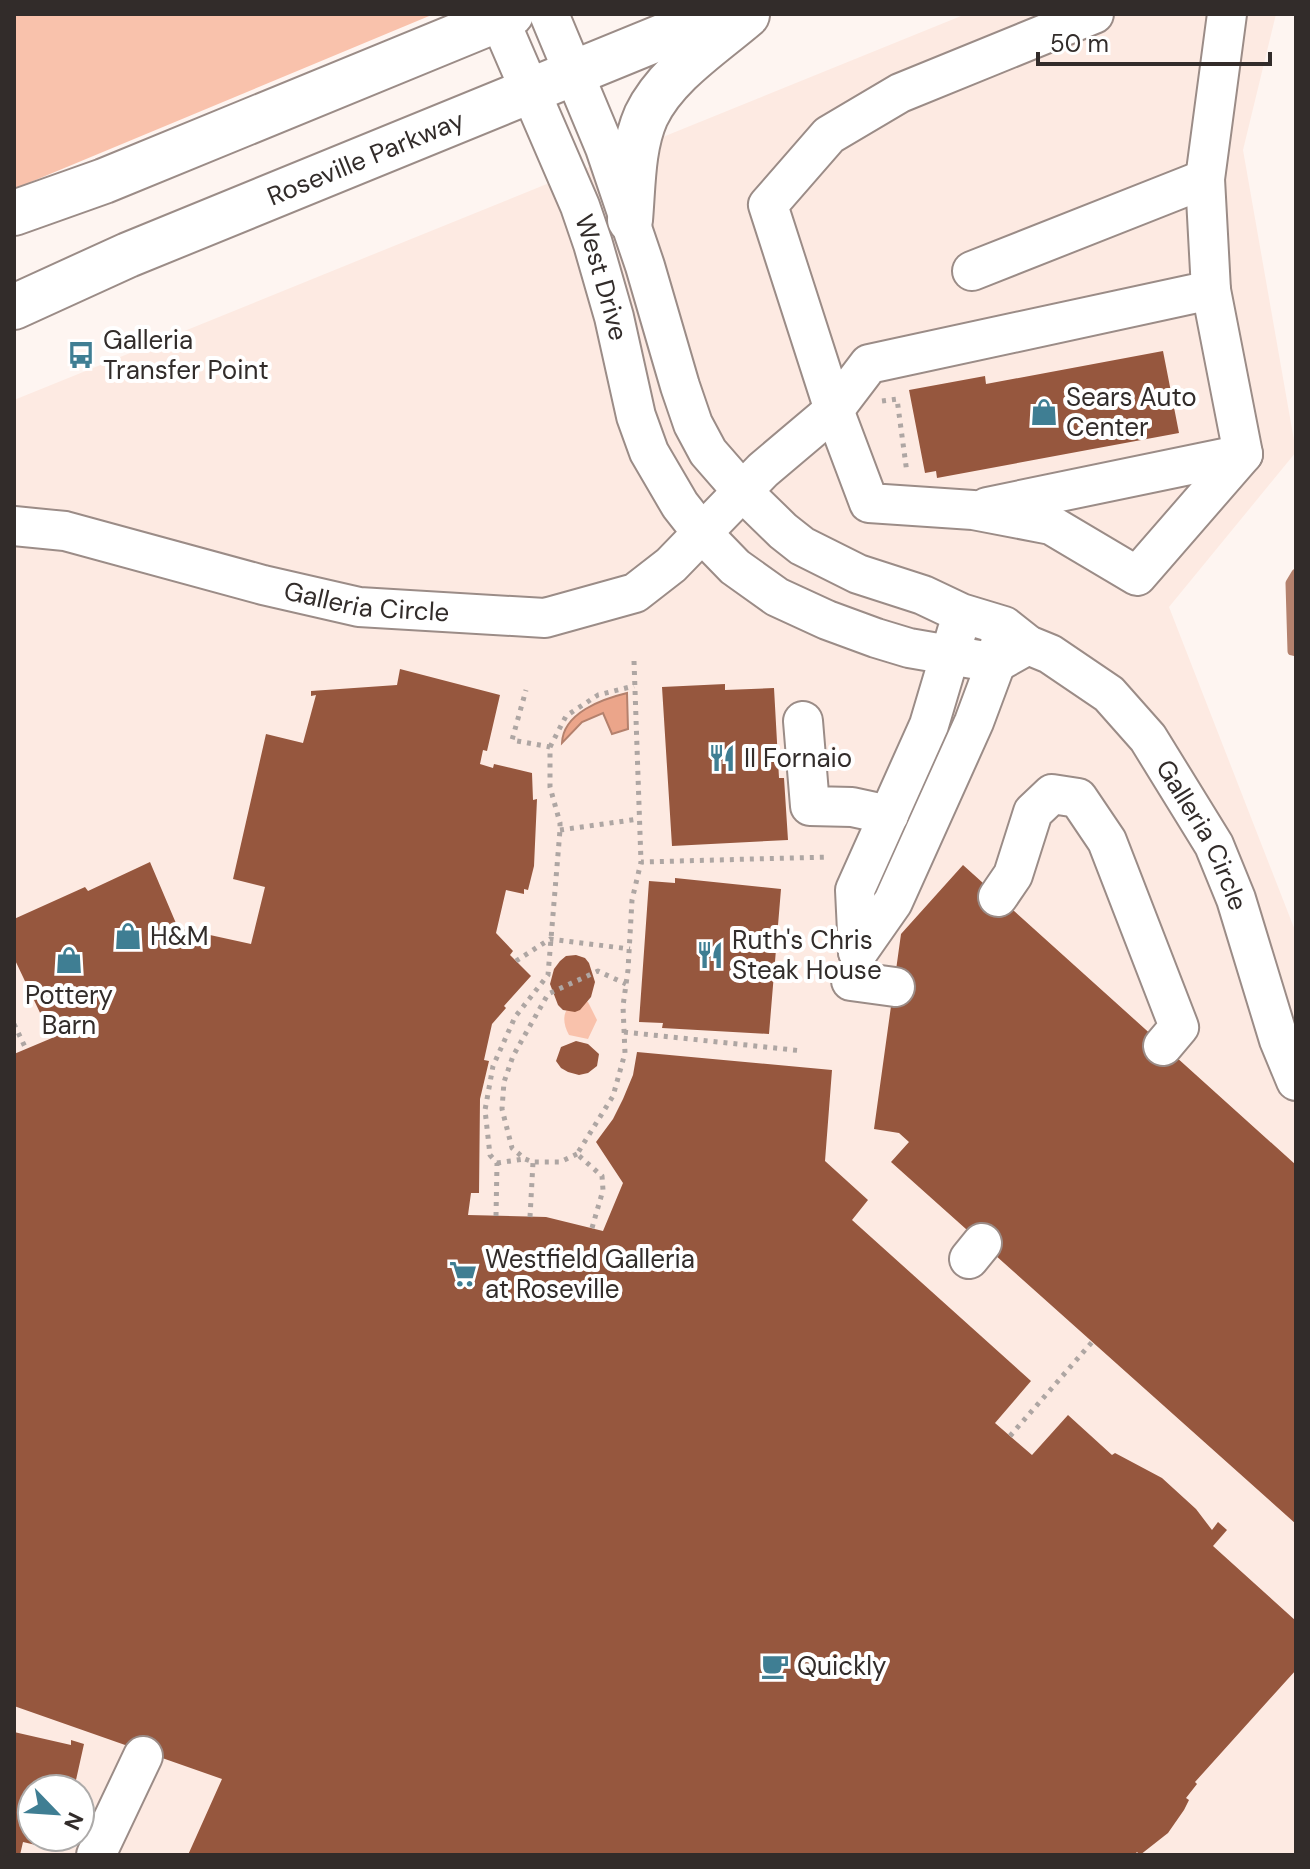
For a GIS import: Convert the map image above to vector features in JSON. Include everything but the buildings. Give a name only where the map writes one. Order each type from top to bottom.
[{"type":"main road","name":"Roseville Parkway","points":[[14,307],[128,255],[718,14]]},
{"type":"main road","points":[[630,220],[635,155],[646,116],[667,83],[748,14]]},
{"type":"main road","points":[[14,213],[104,181],[503,16]]},
{"type":"street","name":"West Drive","points":[[549,14],[605,148],[693,424],[708,452],[742,491]]},
{"type":"street","points":[[1094,14],[900,93],[829,135],[768,205],[834,410],[869,503],[973,510],[1051,525],[1137,576],[1243,454]]},
{"type":"street","points":[[1227,14],[1205,179],[1211,290],[1243,454]]},
{"type":"street","name":"West Drive","points":[[503,16],[529,91],[580,206],[593,244],[614,317],[636,416],[649,452],[680,505],[702,533]]},
{"type":"street","points":[[972,271],[1205,179]]},
{"type":"street","points":[[742,491],[834,410],[869,364],[1211,290]]},
{"type":"street","points":[[973,510],[1243,454]]},
{"type":"street","name":"Galleria Circle","points":[[14,526],[65,531],[263,585],[359,607],[545,618],[635,593],[671,565],[742,491],[802,546],[858,574],[923,595],[961,613],[1009,645]]},
{"type":"street","name":"Galleria Circle","points":[[702,533],[735,567],[777,597],[827,620],[909,648],[951,654],[1009,645],[1050,654],[1109,694],[1148,738],[1214,845],[1236,899],[1279,1040],[1296,1081]]},
{"type":"street","points":[[961,613],[929,725],[855,890],[858,952],[893,902],[1009,645]]},
{"type":"street","points":[[803,721],[810,806],[852,807],[889,815]]},
{"type":"street","points":[[998,897],[1013,875],[1033,812],[1052,794],[1078,798],[1107,841],[1179,1027],[1163,1046]]},
{"type":"street","points":[[851,981],[895,987]]},
{"type":"street","points":[[96,1855],[143,1756]]},
{"type":"path","points":[[834,410],[897,399],[908,485]]},
{"type":"path","points":[[626,984],[598,971],[548,994],[513,1056],[504,1082],[502,1109],[512,1148],[525,1159],[560,1162],[577,1154],[613,1096],[625,1053],[623,1006],[626,984],[630,949],[632,900],[641,862],[634,661]]},
{"type":"path","points":[[496,1216],[497,1163],[490,1155],[485,1110],[493,1066],[515,1017],[548,975],[560,830],[550,787],[550,747],[566,716],[598,695],[634,686]]},
{"type":"path","points":[[526,690],[512,740],[550,747]]},
{"type":"path","points":[[560,830],[639,819]]},
{"type":"path","points":[[641,862],[829,857]]},
{"type":"path","points":[[516,961],[550,939],[630,949]]},
{"type":"path","points":[[14,1024],[26,1049]]},
{"type":"path","points":[[624,1032],[803,1051]]},
{"type":"path","points":[[577,1154],[602,1176],[603,1190],[592,1228]]},
{"type":"path","points":[[497,1163],[525,1159]]},
{"type":"path","points":[[530,1217],[533,1162]]},
{"type":"path","points":[[1010,1436],[1093,1341]]},
{"type":"shaded area","points":[[14,14],[434,14],[14,189]]},
{"type":"shaded area","points":[[966,14],[1276,14],[1243,150],[1296,452],[1169,607],[1296,933],[1296,1855],[14,1855],[14,400]]},
{"type":"shaded area","points":[[627,693],[628,729],[612,734],[603,713],[582,722],[562,743],[564,732],[576,716],[606,699]]},
{"type":"shaded area","points":[[580,999],[588,1002],[597,1020],[588,1039],[569,1035],[564,1018],[567,1009]]},
{"type":"waterway","points":[[1296,573],[1290,583],[1292,651],[1296,652]]},
{"type":"place","name":"Galleria Transfer Point","points":[[81,355]]},
{"type":"place","name":"Sears Auto Center","points":[[1044,412]]},
{"type":"place","name":"II Fornaio","points":[[722,758]]},
{"type":"place","name":"H&M","points":[[128,936]]},
{"type":"place","name":"Ruth's Chris Steak House","points":[[710,955]]},
{"type":"place","name":"Pottery Barn","points":[[69,960]]},
{"type":"place","name":"Westfield Galleria at Roseville","points":[[463,1274]]},
{"type":"place","name":"Quickly","points":[[775,1666]]}]
